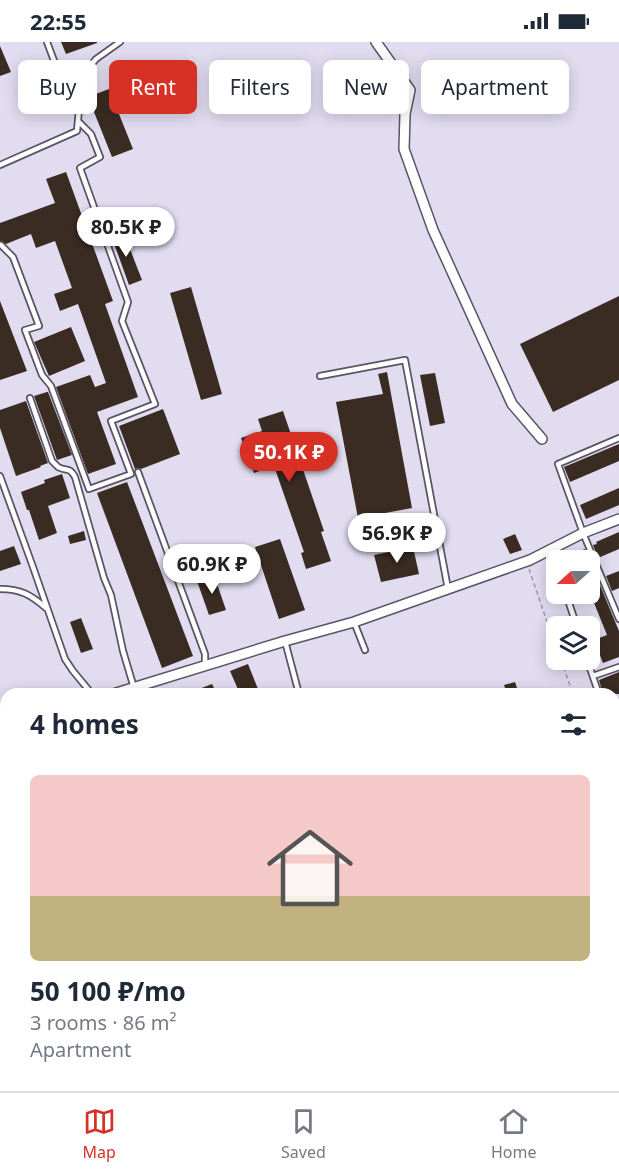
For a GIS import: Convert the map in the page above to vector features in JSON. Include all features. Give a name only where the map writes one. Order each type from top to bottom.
[{"type":"street","points":[[376,42],[410,90],[405,114],[404,149],[433,230],[512,404],[542,439]]},
{"type":"street","points":[[134,688],[354,622],[526,561],[583,533],[619,519]]},
{"type":"lane","points":[[47,42],[54,60]]},
{"type":"lane","points":[[95,60],[120,42]]},
{"type":"lane","points":[[0,165],[77,131],[78,114]]},
{"type":"lane","points":[[1,245],[13,257],[39,326],[25,330],[42,375],[51,386],[89,489],[131,474],[111,421],[155,404],[122,321],[128,302],[80,168],[100,157],[91,134],[78,121]]},
{"type":"lane","points":[[320,376],[405,360],[448,589]]},
{"type":"lane","points":[[30,398],[52,461],[58,467],[72,471],[75,477],[111,595],[134,688]]},
{"type":"lane","points":[[619,438],[558,464],[583,533],[619,619]]},
{"type":"lane","points":[[138,472],[205,654],[205,666]]},
{"type":"lane","points":[[0,476],[65,659],[87,688]]},
{"type":"lane","points":[[0,589],[21,591],[48,610]]},
{"type":"lane","points":[[354,622],[365,650]]},
{"type":"lane","points":[[285,641],[297,688]]},
{"type":"lane","points":[[593,675],[619,667]]},
{"type":"lane","points":[[591,670],[597,688]]},
{"type":"path","points":[[526,561],[546,619]]},
{"type":"path","points":[[565,670],[571,688]]},
{"type":"building","points":[[61,42],[97,42],[97,43],[66,54]]},
{"type":"building","points":[[0,46],[11,72],[0,76]]},
{"type":"building","points":[[109,89],[109,114],[119,114],[133,149],[112,157],[95,114],[97,114],[97,94]]},
{"type":"building","points":[[66,172],[113,301],[105,304],[138,397],[97,412],[116,464],[88,474],[56,387],[90,375],[95,387],[106,383],[78,304],[60,311],[54,294],[72,288],[55,241],[36,248],[31,234],[6,244],[0,241],[0,223],[55,203],[46,179]]},
{"type":"building","points":[[123,231],[142,280],[129,285],[111,235]]},
{"type":"building","points":[[191,287],[222,394],[201,400],[170,293]]},
{"type":"building","points":[[619,296],[619,380],[553,412],[520,344]]},
{"type":"building","points":[[0,301],[27,371],[0,380]]},
{"type":"building","points":[[71,327],[85,361],[49,376],[34,342]]},
{"type":"building","points":[[387,372],[412,508],[358,518],[336,402],[383,394],[378,374]]},
{"type":"building","points":[[435,373],[445,423],[430,426],[420,375]]},
{"type":"building","points":[[48,392],[72,455],[57,460],[34,396]]},
{"type":"building","points":[[26,401],[48,463],[16,476],[0,428],[0,410]]},
{"type":"building","points":[[163,409],[180,454],[141,469],[135,469],[119,426]]},
{"type":"building","points":[[283,411],[324,531],[321,532],[331,561],[306,569],[301,553],[304,552],[274,466],[254,473],[241,438],[262,431],[258,419]]},
{"type":"building","points":[[619,444],[619,461],[570,482],[564,467]]},
{"type":"building","points":[[62,474],[70,498],[48,506],[57,533],[39,540],[21,492]]},
{"type":"building","points":[[127,482],[193,656],[162,668],[97,493]]},
{"type":"building","points":[[619,488],[619,505],[586,519],[580,505]]},
{"type":"building","points":[[84,531],[86,540],[70,544],[68,536]]},
{"type":"building","points":[[619,532],[619,549],[600,557],[600,550],[595,550],[593,545],[597,544],[596,542]]},
{"type":"building","points":[[515,534],[522,550],[510,554],[503,539]]},
{"type":"building","points":[[280,539],[305,610],[279,619],[255,547]]},
{"type":"building","points":[[14,546],[21,564],[0,571],[0,551]]},
{"type":"building","points":[[413,547],[419,574],[381,582],[374,555]]},
{"type":"building","points":[[619,571],[619,588],[612,591],[606,576]]},
{"type":"building","points":[[214,575],[226,610],[209,615],[197,581]]},
{"type":"building","points":[[600,585],[619,631],[619,657],[603,663],[600,655],[600,638],[607,635],[594,604],[600,604]]},
{"type":"building","points":[[81,618],[93,649],[81,653],[70,622]]},
{"type":"building","points":[[248,664],[258,688],[237,688],[230,671]]},
{"type":"building","points":[[619,672],[619,688],[601,688],[599,680]]},
{"type":"building","points":[[515,682],[517,688],[505,688],[504,685]]},
{"type":"building","points":[[212,684],[214,688],[202,688]]}]
